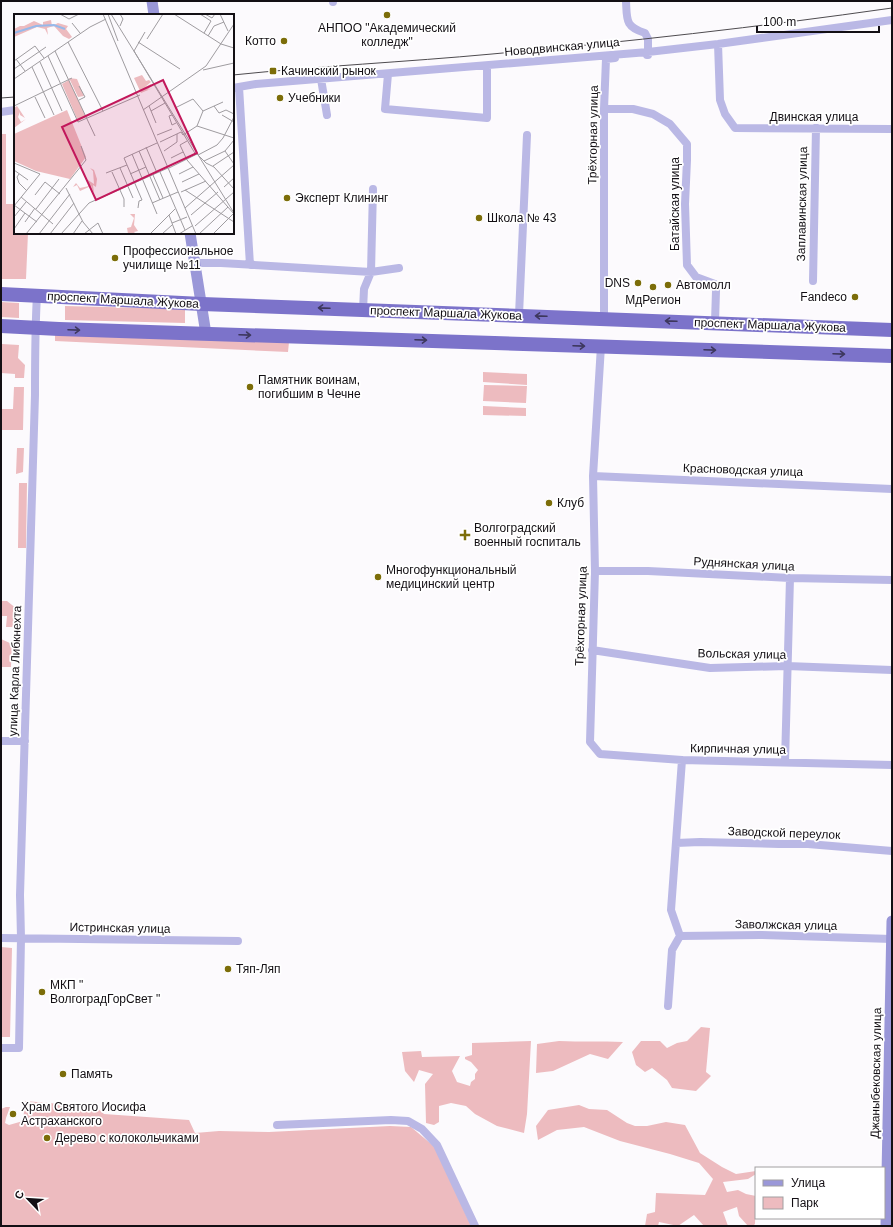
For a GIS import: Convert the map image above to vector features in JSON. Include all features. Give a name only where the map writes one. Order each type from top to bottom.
[{"type":"highway","name":"проспект Маршала Жукова","points":[[1,294],[202,304],[715,322],[892,330]]},
{"type":"highway","points":[[1,326],[892,356]]},
{"type":"main road","points":[[152,1],[154,14]]},
{"type":"main road","points":[[190,234],[206,334]]},
{"type":"main road","name":"Джаныбековская улица","points":[[886,1226],[892,921]]},
{"type":"street","points":[[626,1],[627,20],[634,30],[645,33],[648,39],[648,52]]},
{"type":"street","name":"Новодвинская улица","points":[[236,88],[256,84],[648,52],[892,20]]},
{"type":"street","name":"Двинская улица","points":[[718,44],[720,100],[725,114],[735,128],[892,129]]},
{"type":"street","name":"Трёхгорная улица","points":[[604,318],[604,109],[606,59],[648,55],[648,52]]},
{"type":"street","points":[[388,74],[385,109],[487,118],[487,66]]},
{"type":"street","points":[[321,79],[327,115]]},
{"type":"street","points":[[236,88],[250,265]]},
{"type":"street","name":"Батайская улица","points":[[604,109],[633,109],[653,114],[670,124],[687,144],[685,204],[687,265],[696,277],[715,284],[715,322]]},
{"type":"street","points":[[1,112],[14,110]]},
{"type":"street","name":"Заплавинская улица","points":[[813,281],[816,128]]},
{"type":"street","points":[[519,315],[527,135]]},
{"type":"street","points":[[363,310],[364,289],[371,272],[373,189]]},
{"type":"street","points":[[195,263],[221,263],[371,272],[399,268]]},
{"type":"street","name":"улица Карла Либкнехта","points":[[1,1048],[19,1048],[21,938],[20,895],[37,295]]},
{"type":"street","name":"Трёхгорная улица","points":[[590,742],[595,571],[594,476],[601,346]]},
{"type":"street","name":"Красноводская улица","points":[[594,476],[892,489]]},
{"type":"street","name":"Руднянская улица","points":[[595,571],[648,571],[790,578],[892,580]]},
{"type":"street","points":[[785,762],[790,578]]},
{"type":"street","name":"Вольская улица","points":[[592,650],[710,668],[787,666],[892,670]]},
{"type":"street","points":[[1,741],[25,741]]},
{"type":"street","name":"Кирпичная улица","points":[[590,742],[600,754],[682,760],[892,765]]},
{"type":"street","points":[[668,1006],[672,950],[680,936],[671,910],[682,760]]},
{"type":"street","name":"Заводской переулок","points":[[676,843],[808,844],[892,851]]},
{"type":"street","name":"Заволжская улица","points":[[680,936],[892,939]]},
{"type":"street","name":"Истринская улица","points":[[1,938],[238,941]]},
{"type":"street","points":[[277,1126],[391,1120],[408,1121],[422,1129],[438,1145],[475,1226]]},
{"type":"green space","points":[[1,134],[6,134],[6,204],[14,204],[14,234],[28,234],[26,279],[1,279]]},
{"type":"green space","points":[[1,302],[19,303],[19,318],[1,317]]},
{"type":"green space","points":[[65,306],[185,309],[185,323],[65,320]]},
{"type":"green space","points":[[55,334],[289,342],[288,352],[55,341]]},
{"type":"green space","points":[[2,344],[19,345],[18,358],[25,365],[24,378],[15,378],[15,374],[1,373]]},
{"type":"green space","points":[[483,372],[527,374],[527,385],[483,382]]},
{"type":"green space","points":[[484,385],[527,386],[526,403],[483,401]]},
{"type":"green space","points":[[14,387],[24,387],[23,430],[1,430],[1,409],[13,409]]},
{"type":"green space","points":[[483,406],[526,408],[526,416],[483,415]]},
{"type":"green space","points":[[17,448],[24,448],[23,472],[16,474]]},
{"type":"green space","points":[[19,483],[27,483],[26,548],[18,548]]},
{"type":"green space","points":[[1,601],[7,601],[17,609],[17,624],[12,627],[6,627],[7,616],[1,616]]},
{"type":"green space","points":[[1,639],[12,644],[11,667],[1,667]]},
{"type":"green space","points":[[1,947],[12,948],[10,1037],[1,1037]]},
{"type":"green space","points":[[701,1027],[710,1028],[706,1072],[711,1076],[696,1091],[672,1088],[667,1080],[652,1068],[645,1072],[636,1065],[632,1052],[641,1041],[660,1041],[667,1048],[677,1043],[687,1041]]},
{"type":"green space","points":[[531,1041],[527,1114],[524,1133],[497,1126],[475,1114],[466,1106],[451,1103],[439,1106],[439,1122],[434,1125],[426,1123],[425,1084],[433,1074],[419,1070],[414,1082],[405,1071],[402,1052],[421,1051],[422,1057],[460,1056],[452,1071],[457,1082],[470,1086],[471,1082],[475,1079],[475,1074],[478,1070],[471,1062],[465,1059],[465,1057],[472,1055],[472,1043]]},
{"type":"green space","points":[[559,1041],[623,1042],[608,1059],[590,1054],[553,1071],[536,1073],[537,1044]]},
{"type":"green space","points":[[25,1101],[96,1107],[104,1114],[189,1120],[195,1133],[219,1131],[269,1132],[390,1126],[411,1127],[436,1148],[471,1226],[1,1226],[1,1109],[10,1107],[5,1123],[9,1125],[23,1121]]},
{"type":"green space","points":[[579,1105],[589,1109],[607,1110],[627,1123],[635,1126],[647,1126],[666,1122],[685,1125],[700,1153],[736,1174],[755,1171],[755,1175],[748,1179],[723,1182],[727,1192],[738,1190],[746,1194],[755,1196],[755,1224],[753,1226],[748,1226],[739,1216],[737,1207],[723,1212],[728,1226],[704,1226],[694,1215],[678,1226],[659,1222],[658,1226],[645,1226],[647,1214],[655,1212],[656,1193],[705,1195],[713,1179],[699,1163],[620,1141],[584,1127],[557,1130],[538,1140],[536,1126],[548,1110]]},
{"type":"tram line","points":[[234,75],[460,57],[692,34],[892,8]]},
{"type":"tram line","points":[[1,98],[14,97]]},
{"type":"place","name":"АНПОО \"Академический колледж\"","points":[[387,15]]},
{"type":"place","name":"Котто","points":[[284,41]]},
{"type":"place","name":"Качинский рынок","points":[[273,71]]},
{"type":"place","name":"Учебники","points":[[280,98]]},
{"type":"place","name":"Эксперт Клининг","points":[[287,198]]},
{"type":"place","name":"Школа № 43","points":[[479,218]]},
{"type":"place","name":"Профессиональное училище №11","points":[[115,258]]},
{"type":"place","name":"DNS","points":[[638,283]]},
{"type":"place","name":"Автомолл","points":[[668,285]]},
{"type":"place","name":"МдРегион","points":[[653,287]]},
{"type":"place","name":"Fandeco","points":[[855,297]]},
{"type":"place","name":"Памятник воинам, погибшим в Чечне","points":[[250,387]]},
{"type":"place","name":"Клуб","points":[[549,503]]},
{"type":"place","name":"Волгоградский военный госпиталь","points":[[465,535]]},
{"type":"place","name":"Многофункциональный медицинский центр","points":[[378,577]]},
{"type":"place","name":"Тяп-Ляп","points":[[228,969]]},
{"type":"place","name":"МКП \" ВолгоградГорСвет \"","points":[[42,992]]},
{"type":"place","name":"Память","points":[[63,1074]]},
{"type":"place","name":"Храм Святого Иосифа Астраханского","points":[[13,1114]]},
{"type":"place","name":"Дерево с колокольчиками","points":[[47,1138]]}]
